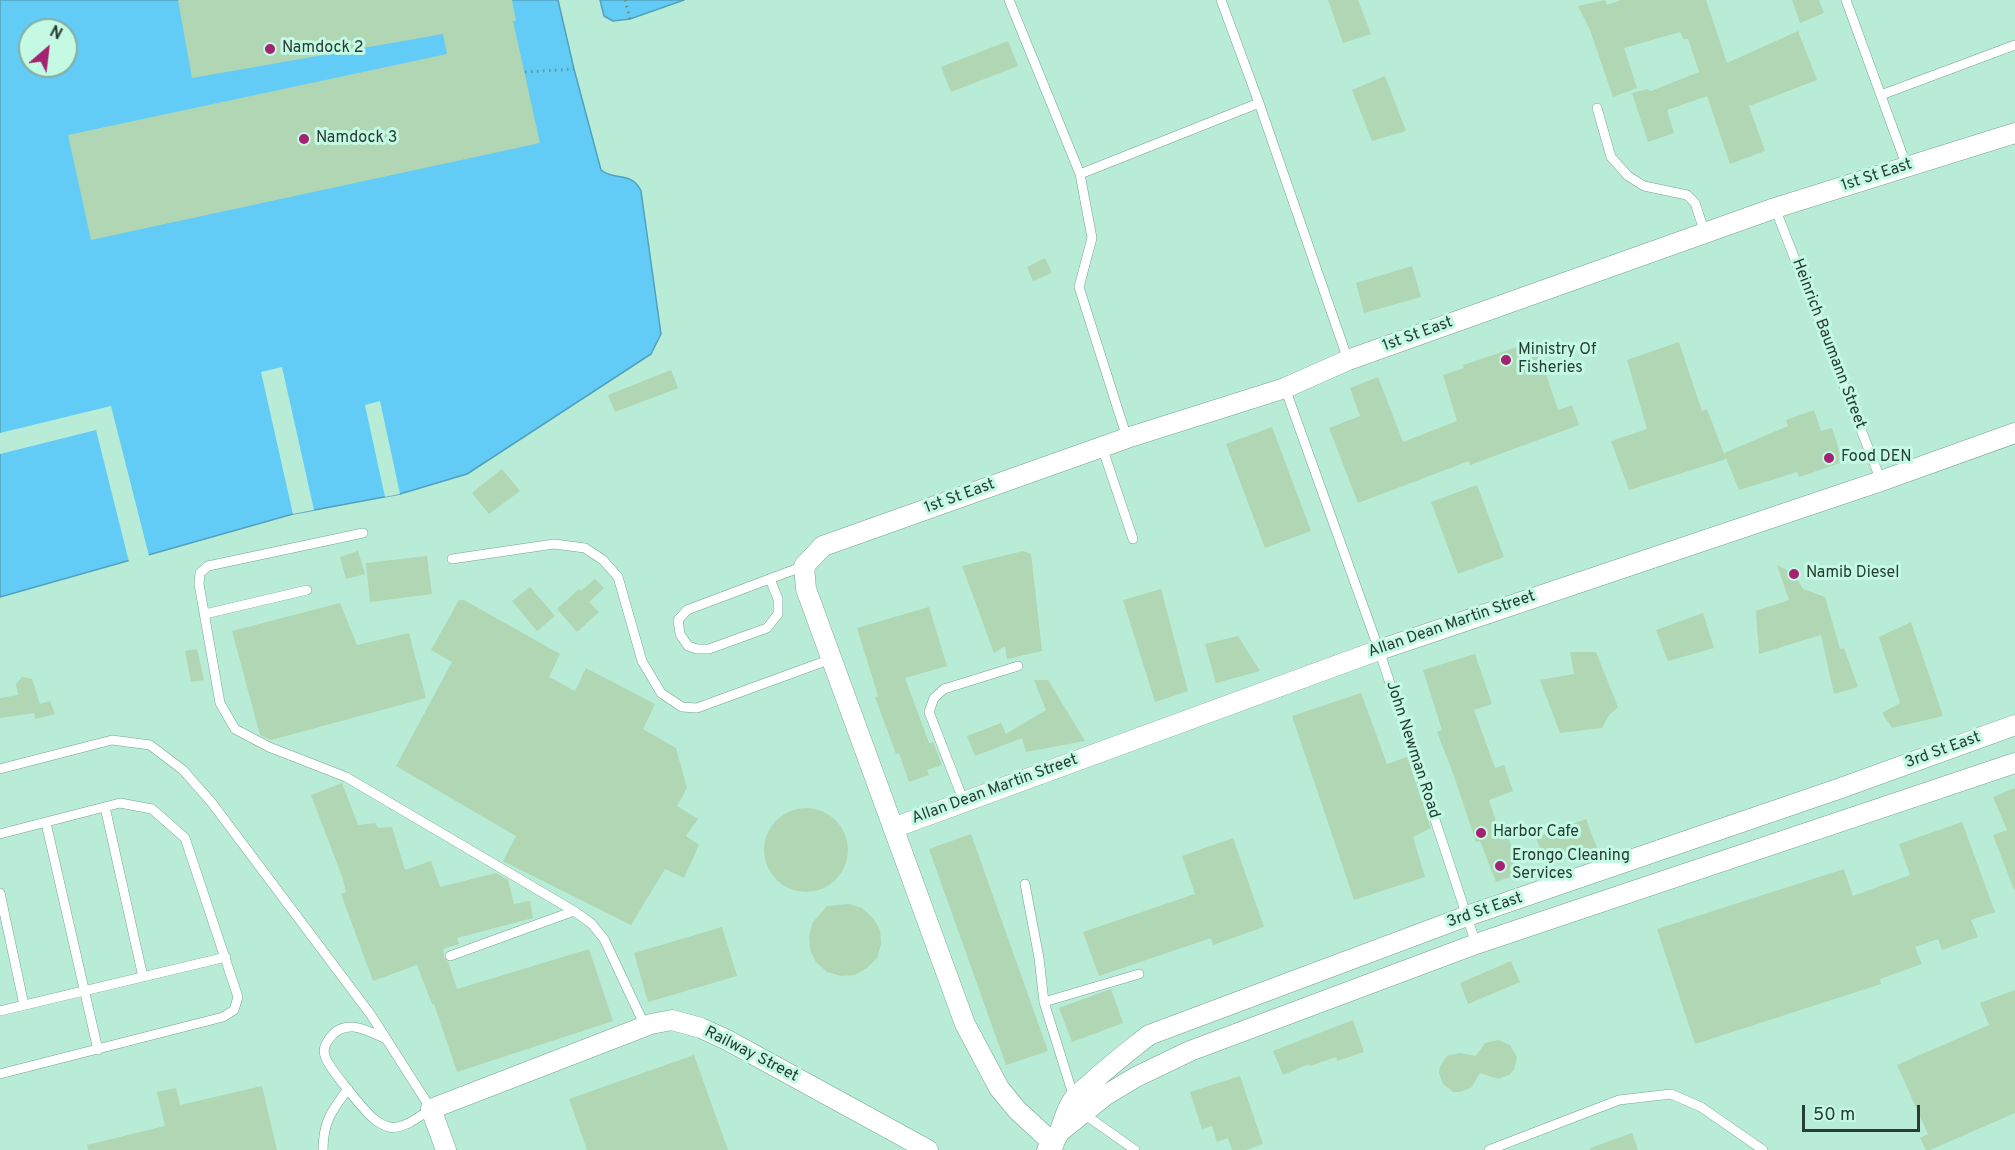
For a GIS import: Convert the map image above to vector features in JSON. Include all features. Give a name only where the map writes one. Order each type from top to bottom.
[{"type":"street","name":"1st St East","points":[[804,566],[823,546],[1127,438],[1285,388],[1348,360],[1776,208],[2015,133]]},
{"type":"street","name":"Allan Dean Martin Street","points":[[893,828],[1379,650],[1881,481],[2015,433]]},
{"type":"street","points":[[804,566],[806,589],[965,1024],[999,1088],[1017,1110],[1054,1141]]},
{"type":"street","name":"3rd St East","points":[[1054,1141],[1110,1065],[1149,1035],[1467,916],[1841,788],[2015,725]]},
{"type":"street","points":[[1958,746],[1971,777]]},
{"type":"street","name":"3rd St East","points":[[1079,1106],[1106,1095],[1136,1077],[1190,1051],[1476,944],[2015,763]]},
{"type":"street","points":[[1841,788],[1851,818]]},
{"type":"street","name":"Railway Street","points":[[431,1109],[645,1026],[672,1020],[701,1028],[737,1045],[928,1150]]},
{"type":"street","points":[[431,1109],[446,1150]]},
{"type":"lane","points":[[1009,0],[1080,174],[1092,238],[1079,287],[1127,438]]},
{"type":"lane","points":[[1221,0],[1348,360]]},
{"type":"lane","points":[[1846,0],[1907,167]]},
{"type":"lane","points":[[1881,95],[2015,45]]},
{"type":"lane","points":[[1080,174],[1259,103]]},
{"type":"lane","points":[[1597,108],[1611,157],[1628,176],[1644,186],[1687,195],[1695,202],[1705,233]]},
{"type":"lane","name":"Heinrich Baumann Street","points":[[1776,208],[1881,481]]},
{"type":"lane","name":"John Newman Road","points":[[1285,388],[1379,650],[1476,944]]},
{"type":"lane","points":[[1102,447],[1133,539]]},
{"type":"lane","points":[[363,533],[208,566],[200,573],[199,584],[220,703],[235,729],[268,747],[346,777],[574,911],[592,924],[604,939],[645,1026]]},
{"type":"lane","points":[[452,559],[554,544],[585,548],[603,560],[618,577],[642,661],[661,693],[682,707],[697,708],[831,659]]},
{"type":"lane","points":[[770,579],[778,599],[778,614],[766,628],[709,649],[696,649],[688,646],[681,634],[678,620],[687,610],[804,566]]},
{"type":"lane","points":[[205,614],[307,590]]},
{"type":"lane","points":[[963,802],[929,712],[934,698],[944,689],[1018,666]]},
{"type":"lane","points":[[0,769],[112,740],[150,745],[183,770],[212,803],[386,1039],[431,1109],[400,1126],[389,1127],[374,1119],[325,1059],[324,1046],[332,1035],[345,1026],[360,1027],[386,1039]]},
{"type":"lane","points":[[0,834],[120,804],[152,809],[185,838],[238,997],[234,1010],[223,1017],[0,1074]]},
{"type":"lane","points":[[105,807],[144,977]]},
{"type":"lane","points":[[46,822],[98,1050]]},
{"type":"lane","points":[[1024,884],[1033,919],[1044,1002],[1079,1106],[1135,1150]]},
{"type":"lane","points":[[0,892],[24,1005]]},
{"type":"lane","points":[[450,956],[574,911]]},
{"type":"lane","points":[[0,1011],[226,957]]},
{"type":"lane","points":[[1044,1002],[1138,974]]},
{"type":"lane","points":[[323,1150],[323,1133],[330,1113],[348,1089]]},
{"type":"lane","points":[[1489,1150],[1619,1100],[1671,1094],[1701,1107],[1763,1150]]},
{"type":"path","points":[[625,0],[630,19]]},
{"type":"path","points":[[525,72],[574,69]]},
{"type":"water","points":[[0,0],[558,0],[601,170],[628,178],[641,191],[661,334],[651,354],[467,474],[400,494],[293,514],[0,597]]},
{"type":"water","points":[[600,0],[684,0],[630,19],[613,21],[604,16]]},
{"type":"pier","points":[[282,367],[314,510],[293,514],[261,372]]},
{"type":"pier","points":[[380,401],[400,494],[385,497],[365,405]]},
{"type":"pier","points":[[111,406],[149,556],[129,562],[96,430],[0,454],[0,433]]},
{"type":"building","name":"Namdock 3","points":[[178,0],[512,0],[516,21],[513,21],[540,143],[91,240],[68,135],[447,54],[443,34],[192,78]]},
{"type":"building","points":[[1328,0],[1358,0],[1371,34],[1343,43]]},
{"type":"building","points":[[1605,0],[1607,5],[1621,0],[1706,0],[1727,63],[1798,31],[1817,80],[1749,106],[1765,151],[1730,164],[1707,96],[1667,110],[1674,133],[1648,142],[1632,93],[1647,89],[1651,91],[1699,72],[1688,39],[1683,39],[1680,32],[1624,48],[1637,88],[1613,97],[1590,30],[1578,6]]},
{"type":"building","points":[[1792,0],[1819,0],[1824,13],[1800,23]]},
{"type":"building","points":[[1008,41],[1018,66],[951,92],[941,67]]},
{"type":"building","points":[[1385,76],[1406,131],[1372,141],[1352,90]]},
{"type":"building","points":[[1045,258],[1052,273],[1033,281],[1027,267]]},
{"type":"building","points":[[1412,266],[1421,297],[1364,313],[1356,283]]},
{"type":"building","points":[[1535,341],[1558,410],[1572,405],[1579,425],[1470,465],[1469,461],[1358,503],[1329,428],[1360,416],[1350,388],[1378,377],[1403,442],[1457,421],[1443,375],[1464,368],[1463,365]]},
{"type":"building","points":[[1679,342],[1702,411],[1707,409],[1726,459],[1629,490],[1611,441],[1647,429],[1627,360]]},
{"type":"building","points":[[671,370],[678,388],[615,412],[608,395]]},
{"type":"building","points":[[1814,410],[1821,431],[1832,428],[1843,462],[1799,477],[1797,472],[1739,490],[1724,453],[1788,426],[1786,420]]},
{"type":"building","points":[[1272,427],[1311,531],[1265,548],[1226,444]]},
{"type":"building","points":[[502,469],[520,491],[489,514],[472,493]]},
{"type":"building","points":[[1477,485],[1504,557],[1458,574],[1431,502]]},
{"type":"building","points":[[358,551],[365,574],[346,579],[340,557]]},
{"type":"building","points":[[1023,551],[1031,554],[1042,651],[1007,659],[1005,646],[994,653],[962,566]]},
{"type":"building","points":[[427,556],[432,594],[370,602],[366,563]]},
{"type":"building","points":[[1777,565],[1794,574],[1803,589],[1825,597],[1840,649],[1844,648],[1858,687],[1834,694],[1821,635],[1759,654],[1756,611],[1789,600]]},
{"type":"building","points":[[595,579],[604,588],[589,602],[599,612],[577,632],[557,609],[579,589],[581,591]]},
{"type":"building","points":[[530,587],[555,616],[537,631],[512,601]]},
{"type":"building","points":[[1161,589],[1188,691],[1155,702],[1123,600]]},
{"type":"building","points":[[459,600],[464,600],[560,654],[549,677],[575,691],[586,668],[655,704],[643,729],[676,748],[687,788],[677,806],[698,819],[686,836],[699,845],[684,878],[665,869],[631,925],[503,861],[516,836],[396,766],[452,662],[431,650]]},
{"type":"building","points":[[340,603],[357,645],[409,633],[426,698],[271,740],[260,735],[232,631]]},
{"type":"building","points":[[929,607],[947,666],[905,678],[929,743],[933,742],[942,765],[927,770],[929,775],[909,782],[875,697],[878,696],[857,628]]},
{"type":"building","points":[[1703,613],[1714,648],[1668,661],[1656,630]]},
{"type":"building","points":[[1911,622],[1943,716],[1892,728],[1882,713],[1900,703],[1879,637]]},
{"type":"building","points":[[1238,636],[1260,671],[1216,683],[1205,644]]},
{"type":"building","points":[[197,649],[204,680],[191,682],[185,651]]},
{"type":"building","points":[[1570,652],[1596,652],[1618,707],[1609,715],[1602,728],[1560,733],[1540,680],[1574,674]]},
{"type":"building","points":[[1475,654],[1492,704],[1474,710],[1495,768],[1504,765],[1513,791],[1489,800],[1502,840],[1508,837],[1522,873],[1496,882],[1480,841],[1476,842],[1437,732],[1442,730],[1423,670]]},
{"type":"building","points":[[22,677],[32,679],[40,704],[50,701],[55,714],[35,719],[34,713],[0,718],[0,698],[18,695],[16,684]]},
{"type":"building","points":[[1034,680],[1048,680],[1085,741],[1026,752],[1022,738],[975,756],[967,736],[1001,723],[1006,734],[1046,710]]},
{"type":"building","points":[[1361,693],[1387,764],[1407,757],[1431,828],[1413,837],[1425,877],[1354,900],[1292,716]]},
{"type":"building","points":[[342,783],[358,825],[375,823],[378,828],[392,827],[405,870],[431,861],[440,887],[496,873],[508,880],[514,904],[530,901],[533,918],[457,938],[459,944],[443,949],[444,958],[448,962],[457,989],[589,949],[613,1021],[457,1072],[434,1004],[432,1004],[417,965],[373,981],[341,894],[346,892],[343,879],[311,795]]},
{"type":"building","points":[[2015,788],[2014,890],[1993,835],[2007,830],[1993,797]]},
{"type":"building","points":[[806,808],[822,811],[836,820],[845,834],[848,850],[845,866],[836,880],[822,889],[806,892],[790,889],[776,880],[767,866],[764,850],[767,834],[776,820],[790,811]]},
{"type":"building","points":[[1586,819],[1597,848],[1547,866],[1536,838]]},
{"type":"building","points":[[1962,822],[1995,912],[1971,920],[1978,937],[1942,950],[1938,939],[1915,947],[1922,964],[1880,979],[1881,984],[1695,1044],[1657,929],[1844,869],[1853,896],[1910,875],[1899,844]]},
{"type":"building","points":[[971,834],[1048,1051],[1006,1065],[929,849]]},
{"type":"building","points":[[1233,838],[1264,927],[1213,945],[1211,938],[1099,976],[1083,932],[1195,894],[1182,856]]},
{"type":"building","points":[[849,904],[862,908],[873,918],[880,930],[881,944],[877,958],[867,968],[855,975],[841,976],[827,972],[816,962],[810,950],[809,936],[813,922],[827,906]]},
{"type":"building","points":[[722,927],[737,976],[648,1002],[634,953]]},
{"type":"building","points":[[1511,961],[1520,982],[1468,1004],[1460,983]]},
{"type":"building","points":[[1111,989],[1123,1023],[1072,1042],[1059,1008]]},
{"type":"building","points":[[2015,990],[2015,1113],[1926,1150],[1920,1138],[1928,1134],[1897,1065],[1989,1025],[1980,1003]]},
{"type":"building","points":[[1353,1020],[1364,1052],[1337,1061],[1336,1057],[1310,1066],[1309,1064],[1283,1075],[1273,1051]]},
{"type":"building","points":[[1498,1040],[1510,1045],[1517,1057],[1514,1070],[1509,1075],[1498,1079],[1480,1073],[1471,1088],[1459,1092],[1453,1092],[1443,1084],[1439,1073],[1440,1066],[1447,1056],[1460,1053],[1476,1056],[1485,1043]]},
{"type":"building","points":[[694,1055],[728,1150],[587,1150],[569,1099]]},
{"type":"building","points":[[1240,1076],[1263,1144],[1246,1150],[1232,1150],[1228,1138],[1217,1142],[1212,1126],[1202,1129],[1190,1092]]},
{"type":"building","points":[[262,1086],[277,1150],[88,1150],[87,1145],[165,1126],[157,1092],[176,1088],[180,1105]]},
{"type":"building","points":[[1632,1133],[1638,1150],[1590,1150],[1590,1148]]},
{"type":"place","name":"Namdock 2","points":[[270,49]]},
{"type":"place","name":"Namdock 3","points":[[304,139]]},
{"type":"place","name":"Ministry Of Fisheries","points":[[1506,360]]},
{"type":"place","name":"Food DEN","points":[[1829,458]]},
{"type":"place","name":"Namib Diesel","points":[[1794,574]]},
{"type":"place","name":"Harbor Cafe","points":[[1481,833]]},
{"type":"place","name":"Erongo Cleaning Services","points":[[1500,866]]}]
